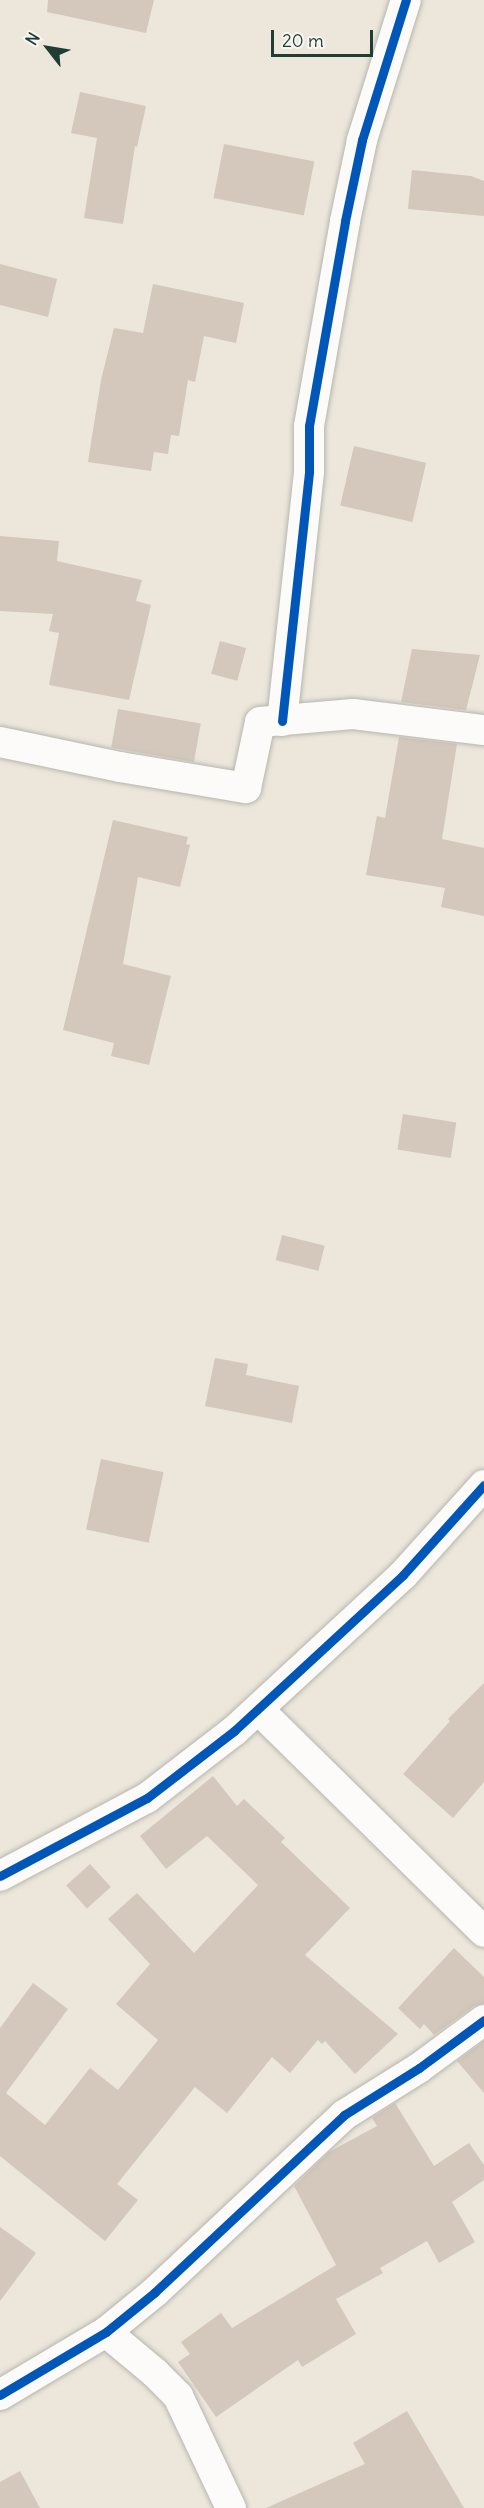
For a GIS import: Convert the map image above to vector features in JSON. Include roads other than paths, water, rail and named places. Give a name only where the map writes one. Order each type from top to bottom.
[{"type":"street","points":[[282,721],[309,471],[309,426],[345,221],[362,140],[406,0]]},
{"type":"street","points":[[0,742],[120,767],[246,788],[260,722],[353,714],[484,730]]},
{"type":"street","points":[[0,1876],[147,1798],[259,1710],[403,1575],[484,1485]]},
{"type":"street","points":[[259,1710],[484,1932]]},
{"type":"street","points":[[0,2396],[106,2332],[156,2292],[344,2115],[419,2068],[484,2020]]},
{"type":"street","points":[[106,2332],[155,2373],[178,2396],[231,2508]]}]
